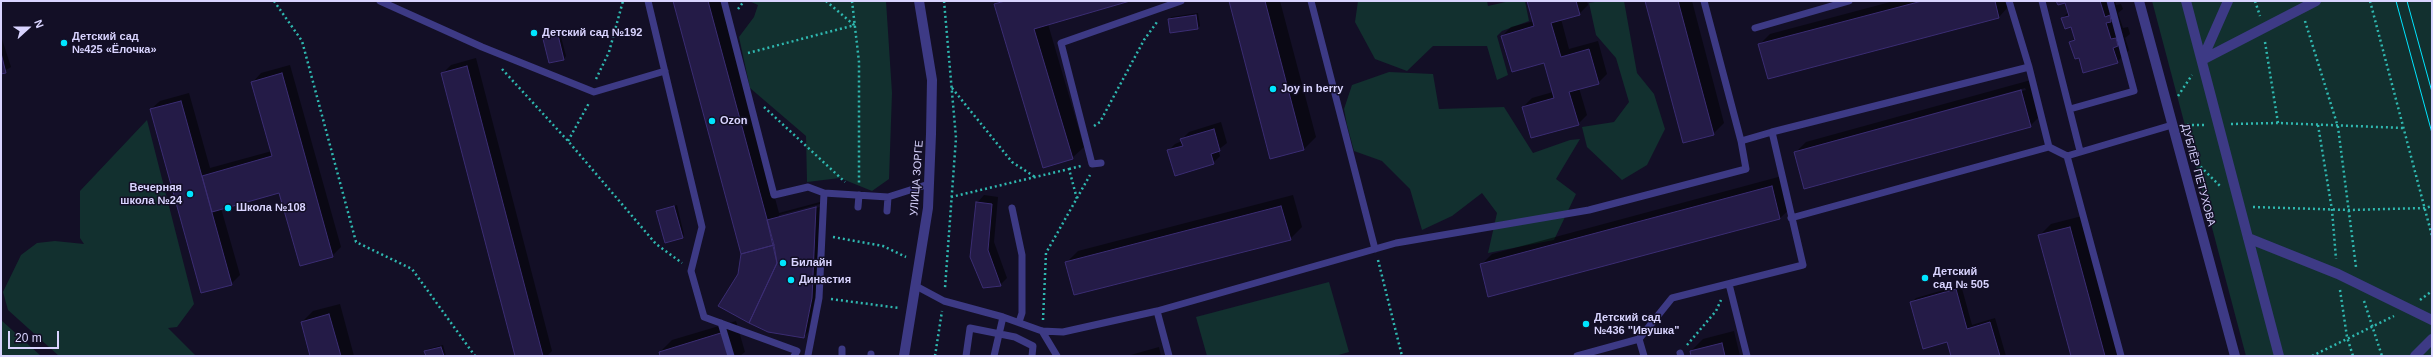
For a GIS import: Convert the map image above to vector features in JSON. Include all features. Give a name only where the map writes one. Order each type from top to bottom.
[{"type":"street","name":"УЛИЦА ЗОРГЕ","points":[[904,356],[928,208],[932,80],[919,1]]},
{"type":"street","name":"ДУБЛЁР ПЕТУХОВА","points":[[2139,1],[2235,356]]},
{"type":"street","points":[[2186,1],[2279,356]]},
{"type":"street","points":[[2202,60],[2228,1]]},
{"type":"street","points":[[2202,60],[2263,27],[2316,1]]},
{"type":"street","points":[[2248,238],[2338,274],[2432,320]]},
{"type":"street","points":[[2415,356],[2432,339]]},
{"type":"lane","points":[[380,1],[482,47],[594,92],[665,71]]},
{"type":"lane","points":[[648,1],[702,228],[691,271],[704,317],[796,354],[810,355],[819,298],[824,193]]},
{"type":"lane","points":[[724,1],[774,195],[808,187],[824,193],[888,197],[929,184]]},
{"type":"lane","points":[[1101,163],[1092,167],[1061,43],[1181,1]]},
{"type":"lane","points":[[1311,1],[1375,249]]},
{"type":"lane","points":[[916,286],[944,301],[1003,316],[1042,331],[1064,332],[1157,311],[1396,243],[1589,210],[1746,169],[1741,141],[1704,1]]},
{"type":"lane","points":[[1755,28],[1849,1]]},
{"type":"lane","points":[[2009,1],[2029,68],[2048,147]]},
{"type":"lane","points":[[2042,1],[2080,151]]},
{"type":"lane","points":[[2070,109],[2134,91],[2110,1]]},
{"type":"lane","points":[[1741,141],[2029,68]]},
{"type":"lane","points":[[1791,218],[2048,147],[2067,156],[2172,125]]},
{"type":"lane","points":[[1577,356],[1639,339],[1672,298],[1803,265],[1772,132]]},
{"type":"lane","points":[[2067,156],[2121,356]]},
{"type":"lane","points":[[858,207],[859,195]]},
{"type":"lane","points":[[887,211],[888,197]]},
{"type":"lane","points":[[1012,208],[1022,255],[1022,314],[1019,322]]},
{"type":"lane","points":[[1729,284],[1746,356]]},
{"type":"lane","points":[[1157,311],[1169,356]]},
{"type":"lane","points":[[994,356],[1003,316]]},
{"type":"lane","points":[[721,323],[731,356]]},
{"type":"lane","points":[[966,356],[970,328],[1016,336],[1033,346],[1032,356]]},
{"type":"lane","points":[[1042,331],[1057,356]]},
{"type":"lane","points":[[1639,339],[1644,356]]},
{"type":"path","points":[[274,1],[302,41],[356,242],[412,269],[475,356]]},
{"type":"path","points":[[568,141],[594,92],[596,77],[609,52],[623,1]]},
{"type":"path","points":[[826,1],[855,25]]},
{"type":"path","points":[[852,1],[859,62],[859,195]]},
{"type":"path","points":[[935,356],[944,301],[956,138],[944,1]]},
{"type":"path","points":[[2255,1],[2263,27],[2278,123]]},
{"type":"path","points":[[2370,1],[2432,236]]},
{"type":"path","points":[[1084,134],[1100,122],[1144,40],[1170,5]]},
{"type":"path","points":[[2301,8],[2338,126],[2358,284],[2382,356]]},
{"type":"path","points":[[738,55],[855,25]]},
{"type":"path","points":[[2166,103],[2177,96],[2202,60]]},
{"type":"path","points":[[498,64],[568,141],[656,244],[691,271]]},
{"type":"path","points":[[951,88],[1012,162],[1035,177]]},
{"type":"path","points":[[748,92],[859,195]]},
{"type":"path","points":[[2172,125],[2278,123],[2404,128]]},
{"type":"path","points":[[2318,125],[2332,210],[2338,274],[2347,337],[2353,356]]},
{"type":"path","points":[[2178,148],[2192,157],[2224,190]]},
{"type":"path","points":[[1042,331],[1046,253],[1077,199],[1092,167]]},
{"type":"path","points":[[951,197],[1070,169],[1077,199]]},
{"type":"path","points":[[2240,207],[2349,210],[2425,208],[2432,206]]},
{"type":"path","points":[[822,236],[883,246],[911,260],[919,268]]},
{"type":"path","points":[[1375,249],[1402,356]]},
{"type":"path","points":[[1680,354],[1716,311],[1729,284]]},
{"type":"path","points":[[2312,356],[2347,337],[2410,308],[2432,291]]},
{"type":"path","points":[[819,298],[848,300],[912,310]]},
{"type":"green space","points":[[749,1],[886,1],[892,93],[889,179],[872,191],[840,178],[807,182],[806,136],[750,88],[739,37],[754,17],[758,5]]},
{"type":"green space","points":[[1358,1],[1487,1],[1488,6],[1510,1],[1525,1],[1529,21],[1502,31],[1497,36],[1508,75],[1497,80],[1487,46],[1433,46],[1407,71],[1375,59],[1355,22]]},
{"type":"green space","points":[[1601,1],[1624,1],[1637,73],[1654,94],[1665,129],[1647,165],[1622,180],[1587,147],[1582,127],[1614,122],[1629,102],[1616,58],[1596,35],[1589,3]]},
{"type":"green space","points":[[2152,1],[2432,1],[2432,356],[2246,356]]},
{"type":"green space","points":[[1389,72],[1433,74],[1439,109],[1504,107],[1533,153],[1570,140],[1580,139],[1556,179],[1576,194],[1554,240],[1488,253],[1497,213],[1482,193],[1452,216],[1422,230],[1410,189],[1382,161],[1354,151],[1347,125],[1344,109],[1352,85]]},
{"type":"green space","points":[[147,120],[194,304],[177,327],[168,328],[196,356],[59,356],[8,310],[3,292],[21,255],[37,243],[55,241],[84,244],[80,238],[80,191]]},
{"type":"green space","points":[[1329,282],[1349,352],[1335,356],[1207,356],[1196,317]]},
{"type":"green space","points":[[1,320],[41,356],[1,356]]},
{"type":"building","points":[[673,1],[708,1],[774,245],[741,254]]},
{"type":"building","points":[[1005,1],[1130,1],[1034,29],[1073,159],[1043,168],[994,4]]},
{"type":"building","points":[[1229,1],[1265,1],[1304,150],[1270,159]]},
{"type":"building","points":[[1527,1],[1576,1],[1580,15],[1551,23],[1561,57],[1589,49],[1599,84],[1569,92],[1579,125],[1531,138],[1522,107],[1554,98],[1544,63],[1512,72],[1501,36],[1534,26]]},
{"type":"building","points":[[1645,1],[1678,1],[1714,135],[1683,143]]},
{"type":"building","points":[[1922,1],[1995,1],[1999,18],[1768,79],[1758,44]]},
{"type":"building","points":[[2056,1],[2100,1],[2105,17],[2110,15],[2111,22],[2106,23],[2111,39],[2116,38],[2118,46],[2113,48],[2118,63],[2083,73],[2079,58],[2075,59],[2069,42],[2075,40],[2071,27],[2065,29],[2061,18],[2069,16],[2065,3],[2058,5]]},
{"type":"building","points":[[1196,15],[1198,29],[1170,33],[1168,19]]},
{"type":"building","points":[[558,35],[564,60],[549,63],[543,39]]},
{"type":"building","points":[[1,53],[6,73],[1,74]]},
{"type":"building","points":[[467,66],[543,356],[515,356],[441,73]]},
{"type":"building","points":[[282,73],[333,257],[300,266],[279,193],[212,212],[202,176],[272,156],[251,82]]},
{"type":"building","points":[[2021,90],[2031,127],[1804,189],[1794,152]]},
{"type":"building","points":[[181,101],[232,285],[201,293],[150,109]]},
{"type":"building","points":[[1214,129],[1220,151],[1211,154],[1214,164],[1175,176],[1167,150],[1183,146],[1180,139]]},
{"type":"building","points":[[1772,186],[1780,219],[1488,297],[1480,264]]},
{"type":"building","points":[[976,202],[992,204],[988,250],[1001,286],[983,288],[970,257]]},
{"type":"building","points":[[674,206],[683,238],[665,243],[656,211]]},
{"type":"building","points":[[1281,206],[1291,240],[1074,295],[1065,262]]},
{"type":"building","name":"Династия","points":[[816,207],[812,298],[804,338],[768,332],[749,323],[777,263],[767,220]]},
{"type":"building","points":[[2070,227],[2105,356],[2071,356],[2038,235]]},
{"type":"building","points":[[774,245],[777,263],[749,323],[718,306],[738,274],[741,254]]},
{"type":"building","points":[[1956,289],[1967,329],[1990,322],[2000,356],[1951,356],[1947,342],[1923,349],[1910,302]]},
{"type":"building","points":[[329,314],[341,356],[310,356],[301,322]]},
{"type":"building","points":[[724,332],[731,356],[660,356],[659,352]]},
{"type":"building","points":[[1722,343],[1725,356],[1691,356],[1690,351]]},
{"type":"building","points":[[441,347],[444,356],[426,356],[424,351]]},
{"type":"tram line","points":[[2396,1],[2432,133]]},
{"type":"tram line","points":[[2407,1],[2432,92]]},
{"type":"place","name":"Детский сад №192","points":[[534,33]]},
{"type":"place","name":"Детский сад №425 «Ёлочка»","points":[[64,43]]},
{"type":"place","name":"Joy in berry","points":[[1273,89]]},
{"type":"place","name":"Ozon","points":[[712,121]]},
{"type":"place","name":"Вечерняя школа №24","points":[[190,194]]},
{"type":"place","name":"Школа №108","points":[[228,208]]},
{"type":"place","name":"Билайн","points":[[783,263]]},
{"type":"place","name":"Детский сад № 505","points":[[1925,278]]},
{"type":"place","name":"Династия","points":[[791,280]]},
{"type":"place","name":"Детский сад №436 \"Ивушка\"","points":[[1586,324]]}]
